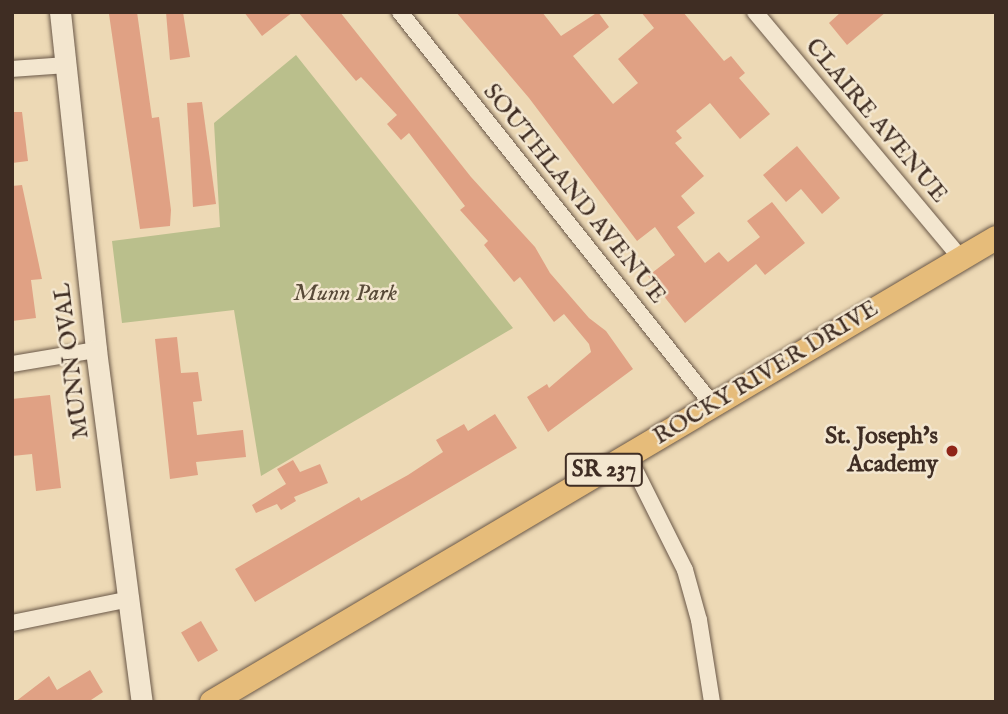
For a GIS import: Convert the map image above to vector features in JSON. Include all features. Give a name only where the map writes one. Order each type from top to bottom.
[{"type":"main road","name":"ROCKY RIVER DRIVE","points":[[212,702],[996,238]]},
{"type":"street","name":"MUNN OVAL","points":[[60,12],[96,350],[142,702]]},
{"type":"street","name":"SOUTHLAND AVENUE","points":[[400,12],[712,404]]},
{"type":"street","name":"CLAIRE AVENUE","points":[[755,12],[961,258]]},
{"type":"street","points":[[12,69],[66,65]]},
{"type":"street","points":[[12,364],[96,350]]},
{"type":"street","points":[[628,456],[685,570],[699,620],[712,702]]},
{"type":"street","points":[[12,623],[130,599]]},
{"type":"green space","name":"Munn Park","points":[[296,55],[513,328],[261,476],[234,310],[122,323],[112,241],[220,227],[214,123]]},
{"type":"building","points":[[137,12],[152,118],[159,117],[171,210],[170,226],[140,229],[109,14]]},
{"type":"building","points":[[166,12],[183,12],[190,57],[170,60]]},
{"type":"building","points":[[244,12],[293,12],[262,36]]},
{"type":"building","points":[[298,12],[340,12],[471,177],[535,247],[550,273],[589,318],[606,331],[633,369],[548,432],[527,397],[547,384],[549,388],[591,352],[589,344],[564,314],[554,322],[520,277],[514,282],[484,245],[488,241],[460,210],[465,206],[409,133],[401,140],[387,124],[397,115],[361,77],[356,81]]},
{"type":"building","points":[[456,12],[542,12],[561,36],[598,12],[609,27],[573,56],[613,104],[638,83],[618,59],[654,28],[641,12],[683,12],[724,61],[731,56],[745,73],[739,78],[770,114],[740,139],[710,103],[676,131],[682,138],[675,143],[704,176],[681,196],[695,213],[677,227],[705,263],[719,252],[728,262],[760,237],[747,221],[772,202],[805,243],[765,275],[756,264],[685,323],[648,276],[675,255],[655,227],[637,241],[529,98]]},
{"type":"building","points":[[841,12],[886,12],[847,45],[829,23]]},
{"type":"building","points":[[202,102],[216,204],[193,207],[187,103]]},
{"type":"building","points":[[12,112],[22,112],[28,161],[12,163]]},
{"type":"building","points":[[797,146],[840,198],[822,214],[801,189],[786,202],[763,175]]},
{"type":"building","points":[[22,185],[42,279],[31,280],[36,318],[12,321],[12,186]]},
{"type":"building","points":[[177,337],[181,373],[198,372],[202,401],[193,402],[197,435],[243,430],[246,457],[196,462],[198,475],[170,479],[155,339]]},
{"type":"building","points":[[50,395],[61,488],[36,491],[32,454],[12,456],[12,399]]},
{"type":"building","points":[[495,414],[517,448],[255,602],[235,569],[359,497],[361,501],[408,475],[443,452],[436,440],[464,424],[468,431]]},
{"type":"building","points":[[293,460],[300,472],[320,464],[328,483],[294,497],[296,501],[281,510],[277,504],[256,513],[252,505],[286,484],[277,469]]},
{"type":"building","points":[[201,621],[218,650],[198,662],[181,632]]},
{"type":"building","points":[[90,670],[103,692],[88,702],[15,702],[49,676],[57,690]]},
{"type":"place","name":"St. Joseph's Academy","points":[[952,451]]}]
